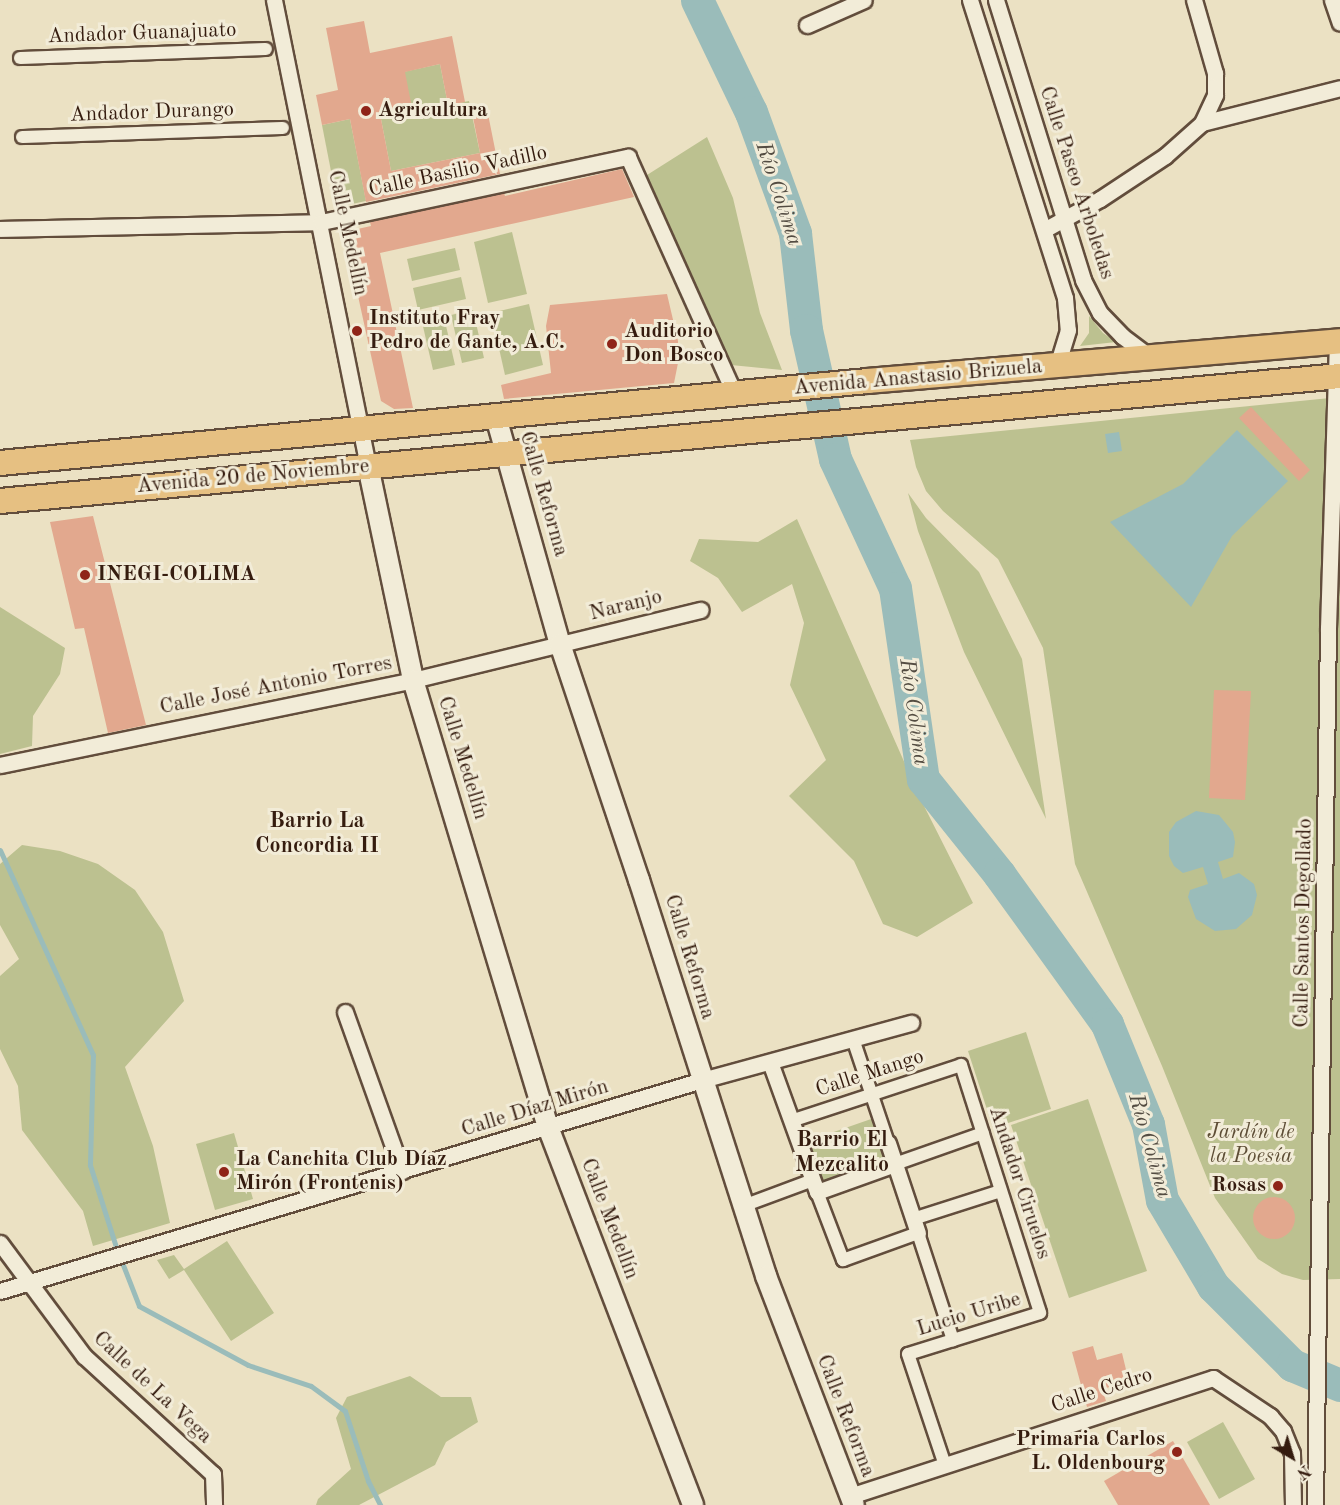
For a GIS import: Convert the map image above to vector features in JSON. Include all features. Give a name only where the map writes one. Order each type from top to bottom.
[{"type":"main road","name":"Avenida Anastasio Brizuela","points":[[496,417],[867,381],[1338,342]]},
{"type":"main road","name":"Avenida Anastasio Brizuela","points":[[506,453],[1337,376]]},
{"type":"main road","name":"Avenida 20 de Noviembre","points":[[0,463],[496,417]]},
{"type":"main road","name":"Avenida 20 de Noviembre","points":[[0,501],[506,453]]},
{"type":"street","name":"Calle Medellín","points":[[274,0],[413,680],[548,1126],[693,1505]]},
{"type":"street","points":[[807,25],[864,0]]},
{"type":"street","points":[[1044,230],[1165,156],[1202,123],[1215,95],[1215,74],[1194,0]]},
{"type":"street","points":[[1332,0],[1340,23]]},
{"type":"street","points":[[996,2],[972,6],[1044,230],[1067,310],[1068,330],[1057,365]]},
{"type":"street","name":"Calle Paseo Arboledas","points":[[996,2],[1083,280],[1100,313],[1122,336],[1150,357]]},
{"type":"street","name":"Andador Guanajuato","points":[[20,57],[266,49]]},
{"type":"street","points":[[1202,123],[1340,88]]},
{"type":"street","name":"Andador Durango","points":[[22,137],[283,128]]},
{"type":"street","name":"Calle Basilio Vadillo","points":[[0,229],[321,222],[628,157],[743,394]]},
{"type":"street","name":"Calle Santos Degollado","points":[[1315,1505],[1338,342]]},
{"type":"street","name":"Calle Reforma","points":[[496,417],[560,644],[639,880],[766,1276],[852,1500]]},
{"type":"street","name":"Naranjo","points":[[560,644],[701,610]]},
{"type":"street","name":"Calle José Antonio Torres","points":[[0,765],[413,680],[560,644]]},
{"type":"street","points":[[345,1012],[402,1171]]},
{"type":"street","name":"Calle Díaz Mirón","points":[[0,1291],[108,1261],[702,1080],[911,1023]]},
{"type":"street","points":[[853,1039],[953,1340]]},
{"type":"street","points":[[770,1062],[843,1260],[915,1226],[1002,1191]]},
{"type":"street","name":"Calle Mango","points":[[792,1121],[962,1065]]},
{"type":"street","name":"Andador Ciruelos","points":[[962,1065],[1040,1313]]},
{"type":"street","points":[[743,1206],[895,1164],[983,1133]]},
{"type":"street","name":"Calle de La Vega","points":[[0,1243],[84,1356],[213,1474],[214,1505]]},
{"type":"street","name":"Lucio Uribe","points":[[945,1465],[908,1354],[1040,1313]]},
{"type":"street","name":"Calle Cedro","points":[[852,1500],[945,1465],[1213,1378],[1270,1416],[1283,1431],[1292,1453],[1293,1505]]},
{"type":"green space","points":[[440,64],[448,105],[469,101],[480,153],[391,171],[381,119],[413,113],[403,72]]},
{"type":"green space","points":[[350,119],[366,201],[338,207],[322,125]]},
{"type":"green space","points":[[707,137],[733,198],[760,313],[782,370],[731,365],[647,175]]},
{"type":"green space","points":[[512,232],[527,294],[488,303],[474,242]]},
{"type":"green space","points":[[455,248],[460,270],[412,281],[407,259]]},
{"type":"green space","points":[[461,277],[466,299],[418,310],[413,288]]},
{"type":"green space","points":[[529,304],[543,365],[505,375],[491,313]]},
{"type":"green space","points":[[473,310],[484,358],[462,363],[451,315]]},
{"type":"green space","points":[[1089,316],[1103,333],[1116,342],[1080,346],[1089,333]]},
{"type":"green space","points":[[444,317],[455,365],[433,370],[422,322]]},
{"type":"green space","name":"Jardín de la Poesía","points":[[1340,397],[1340,1279],[1303,1280],[1282,1274],[1258,1259],[1215,1198],[1162,1066],[1075,864],[1043,648],[998,559],[943,511],[926,491],[916,467],[910,440]]},
{"type":"green space","points":[[908,493],[926,518],[979,572],[1022,659],[1046,819],[964,652],[918,531]]},
{"type":"green space","points":[[797,519],[921,800],[973,903],[917,937],[883,924],[854,861],[789,796],[826,760],[790,685],[804,623],[792,584],[742,612],[718,578],[690,561],[699,539],[758,542]]},
{"type":"green space","points":[[0,607],[65,648],[60,674],[33,716],[32,746],[0,754]]},
{"type":"green space","points":[[22,845],[60,851],[98,864],[135,890],[163,932],[184,1001],[125,1067],[153,1146],[170,1223],[93,1246],[83,1211],[22,1130],[18,1086],[0,1049],[0,976],[19,959],[0,925],[0,864]]},
{"type":"green space","points":[[1026,1032],[1051,1109],[993,1128],[968,1051]]},
{"type":"green space","points":[[1088,1099],[1147,1271],[1069,1298],[1011,1125]]},
{"type":"green space","points":[[874,1118],[889,1161],[820,1185],[805,1142]]},
{"type":"green space","name":"La Canchita Club Díaz Mirón (Frontenis)","points":[[234,1133],[253,1199],[215,1210],[196,1144]]},
{"type":"green space","points":[[227,1241],[274,1313],[231,1341],[184,1270],[169,1279],[157,1260],[174,1255],[184,1269]]},
{"type":"green space","points":[[410,1376],[441,1397],[471,1397],[478,1422],[446,1442],[435,1465],[359,1505],[316,1505],[318,1499],[351,1469],[336,1418],[347,1397]]},
{"type":"green space","points":[[1223,1422],[1255,1479],[1219,1499],[1187,1442]]},
{"type":"water","points":[[1237,430],[1288,481],[1232,536],[1191,607],[1110,522],[1183,484]]},
{"type":"water","points":[[1119,432],[1122,451],[1108,453],[1105,434]]},
{"type":"water","points":[[1196,811],[1219,815],[1233,832],[1235,842],[1233,857],[1218,862],[1223,879],[1239,873],[1254,884],[1257,895],[1252,915],[1236,929],[1215,931],[1196,919],[1188,897],[1190,890],[1208,884],[1203,867],[1183,873],[1174,866],[1169,856],[1169,832],[1176,822]]},
{"type":"building","name":"Agricultura","points":[[364,21],[370,53],[452,36],[465,102],[448,105],[440,64],[405,72],[413,113],[381,119],[391,171],[480,153],[472,112],[487,109],[500,174],[366,202],[350,119],[322,125],[316,95],[338,90],[326,28]]},
{"type":"building","points":[[622,169],[634,197],[380,253],[413,408],[394,409],[381,401],[344,232],[371,226],[370,222],[504,193],[505,196]]},
{"type":"building","name":"Auditorio Don Bosco","points":[[667,294],[678,341],[678,363],[674,383],[504,399],[501,385],[551,373],[546,326],[550,305]]},
{"type":"building","points":[[1251,407],[1310,470],[1299,481],[1239,418]]},
{"type":"building","name":"INEGI-COLIMA","points":[[93,516],[146,725],[108,733],[84,628],[75,629],[50,522]]},
{"type":"building","points":[[1214,690],[1251,691],[1245,800],[1209,798]]},
{"type":"building","points":[[1274,1197],[1289,1203],[1295,1218],[1289,1233],[1274,1239],[1259,1233],[1253,1218],[1259,1203]]},
{"type":"building","points":[[1093,1346],[1097,1360],[1122,1353],[1129,1382],[1102,1389],[1106,1401],[1087,1407],[1072,1352]]},
{"type":"building","points":[[1173,1441],[1210,1505],[1118,1505],[1104,1481]]},
{"type":"waterway","name":"Río Colima","points":[[697,0],[751,112],[795,233],[806,330],[835,459],[895,588],[923,779],[999,874],[1107,1024],[1148,1124],[1162,1200],[1213,1286],[1292,1365],[1340,1385]]},
{"type":"waterway","points":[[0,850],[93,1055],[90,1165],[116,1247],[139,1306],[248,1365],[311,1386],[345,1411],[368,1481],[380,1505]]},
{"type":"place","name":"Agricultura","points":[[366,111]]},
{"type":"place","name":"Instituto Fray Pedro de Gante, A.C.","points":[[357,331]]},
{"type":"place","name":"Auditorio Don Bosco","points":[[612,344]]},
{"type":"place","name":"INEGI-COLIMA","points":[[85,575]]},
{"type":"place","name":"La Canchita Club Díaz Mirón (Frontenis)","points":[[224,1172]]},
{"type":"place","name":"Rosas","points":[[1278,1186]]},
{"type":"place","name":"Primaria Carlos L. Oldenbourg","points":[[1177,1452]]},
{"type":"district","name":"Barrio La Concordia II","points":[[317,834]]},
{"type":"district","name":"Barrio El Mezcalito","points":[[842,1152]]}]
